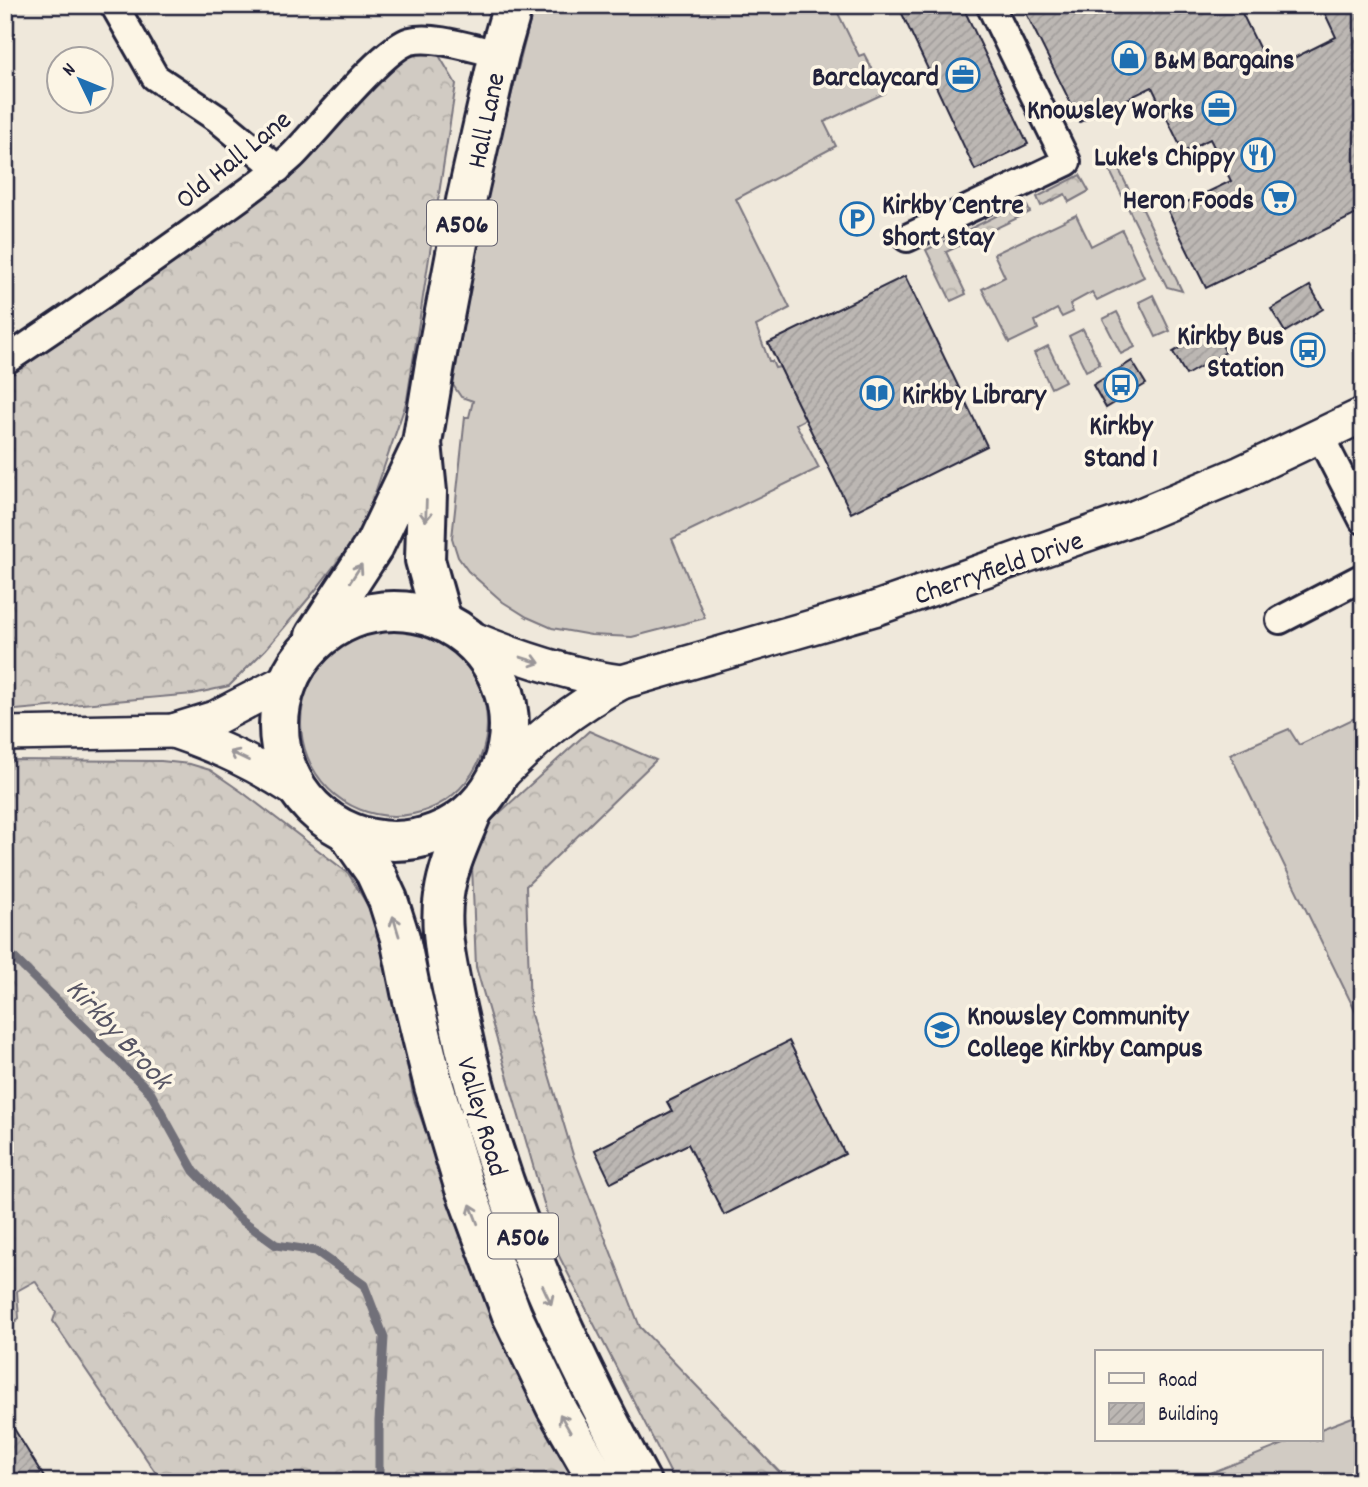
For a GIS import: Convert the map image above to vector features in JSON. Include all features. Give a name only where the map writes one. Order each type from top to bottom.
[{"type":"main road","name":"Hall Lane","points":[[297,665],[375,544],[422,443],[457,248],[499,54],[513,5]]},
{"type":"main road","name":"Hall Lane","points":[[422,443],[427,492],[425,560],[454,628]]},
{"type":"main road","points":[[297,665],[328,631],[355,617],[384,611],[414,612],[454,628]]},
{"type":"main road","name":"A506","points":[[297,665],[278,717],[281,756],[298,791],[319,815],[346,832],[379,841],[413,841],[445,830],[473,810],[496,780],[508,743],[507,702],[493,666],[454,628]]},
{"type":"main road","name":"Valley Road","points":[[473,810],[450,868],[443,912],[449,973],[464,1045],[492,1152],[534,1267],[641,1482]]},
{"type":"main road","name":"Valley Road","points":[[346,832],[375,872],[388,900],[400,938],[434,1086],[464,1186],[512,1315],[556,1407],[599,1482]]},
{"type":"street","points":[[114,5],[155,77],[218,119],[278,169]]},
{"type":"street","points":[[907,238],[1067,162],[990,5]]},
{"type":"street","name":"Old Hall Lane","points":[[5,361],[117,287],[278,169],[313,135],[377,64],[408,41],[428,39],[499,54]]},
{"type":"street","name":"Cherryfield Drive","points":[[496,780],[522,753],[564,717],[588,700],[622,682],[874,609],[1048,549],[1241,474],[1363,415]]},
{"type":"street","points":[[1320,436],[1363,520]]},
{"type":"street","points":[[1280,620],[1363,577]]},
{"type":"street","name":"Cherryfield Drive","points":[[454,628],[507,653],[590,678],[622,682]]},
{"type":"street","points":[[5,734],[173,731],[215,718],[297,665]]},
{"type":"street","points":[[173,731],[234,754],[298,791]]},
{"type":"green space","points":[[534,5],[834,5],[859,56],[864,54],[885,93],[824,122],[836,146],[736,199],[790,308],[756,326],[769,361],[772,361],[775,368],[780,367],[805,419],[796,424],[819,468],[672,539],[705,618],[632,637],[591,635],[552,628],[527,617],[503,602],[468,571],[458,557],[452,538],[465,417],[469,417],[473,401],[461,397],[453,385],[484,204]]},
{"type":"green space","points":[[404,52],[437,52],[456,84],[407,400],[363,528],[266,649],[229,686],[193,694],[5,711],[5,366],[284,174]]},
{"type":"green space","points":[[1114,159],[1130,192],[1134,191],[1182,291],[1167,287],[1106,163]]},
{"type":"green space","points":[[1080,175],[1089,191],[1069,202],[1065,194],[1041,206],[1037,197]]},
{"type":"green space","points":[[1025,202],[1030,212],[946,252],[966,294],[951,301],[926,250]]},
{"type":"green space","points":[[1076,215],[1091,246],[1122,230],[1144,277],[1097,300],[1092,292],[1070,304],[1073,312],[1062,317],[1057,309],[1035,321],[1038,329],[1009,343],[982,289],[1005,277],[994,254]]},
{"type":"green space","points":[[1153,295],[1170,331],[1156,337],[1139,302]]},
{"type":"green space","points":[[1117,312],[1135,347],[1121,354],[1103,319]]},
{"type":"green space","points":[[1083,329],[1100,364],[1086,371],[1069,336]]},
{"type":"green space","points":[[1048,346],[1065,381],[1051,388],[1034,353]]},
{"type":"green space","points":[[394,630],[430,637],[460,657],[480,687],[487,723],[480,759],[460,789],[430,809],[394,816],[358,809],[328,789],[308,759],[301,723],[308,687],[328,657],[358,637]]},
{"type":"green space","points":[[1363,714],[1363,1027],[1230,754],[1289,729],[1299,745]]},
{"type":"green space","points":[[589,731],[656,760],[526,886],[530,1011],[573,1155],[640,1327],[789,1482],[678,1482],[670,1472],[559,1256],[476,967],[471,839]]},
{"type":"green space","points":[[5,760],[161,761],[190,764],[210,770],[348,873],[370,909],[391,986],[414,1099],[466,1240],[583,1482],[162,1482],[53,1321],[56,1312],[35,1281],[17,1291],[19,1318],[5,1331]]},
{"type":"green space","points":[[1363,1413],[1363,1482],[1188,1482],[1289,1442],[1322,1442],[1322,1429]]},
{"type":"building","name":"Barclaycard","points":[[898,5],[962,5],[1028,144],[975,170]]},
{"type":"building","points":[[1022,5],[1238,5],[1270,70],[1336,37],[1321,5],[1363,5],[1363,211],[1206,288],[1168,211],[1231,181],[1210,139],[1183,152],[1152,87],[1080,122]]},
{"type":"building","name":"Kirkby Library","points":[[905,276],[987,446],[851,513],[768,343]]},
{"type":"building","points":[[1310,286],[1323,309],[1285,332],[1271,309]]},
{"type":"building","points":[[1212,329],[1226,352],[1186,375],[1173,352]]},
{"type":"building","points":[[1132,361],[1146,384],[1106,408],[1093,385]]},
{"type":"building","points":[[789,1041],[845,1154],[724,1215],[688,1144],[611,1183],[595,1150],[672,1111],[667,1102]]},
{"type":"building","points":[[5,1414],[47,1482],[5,1482]]},
{"type":"waterway","name":"Kirkby Brook","points":[[5,943],[11,955],[150,1092],[194,1171],[239,1218],[276,1245],[316,1251],[364,1285],[384,1337],[379,1421],[379,1482]]},
{"type":"place","name":"B&M Bargains","points":[[1129,58]]},
{"type":"place","name":"Barclaycard","points":[[963,75]]},
{"type":"place","name":"Knowsley Works","points":[[1219,108]]},
{"type":"place","name":"Luke's Chippy","points":[[1258,155]]},
{"type":"place","name":"Heron Foods","points":[[1279,198]]},
{"type":"place","name":"Kirkby Centre Short Stay","points":[[857,219]]},
{"type":"place","name":"Kirkby Bus Station","points":[[1308,350]]},
{"type":"place","name":"Kirkby Stand 1","points":[[1121,385]]},
{"type":"place","name":"Kirkby Library","points":[[877,393]]},
{"type":"place","name":"Knowsley Community College Kirkby Campus","points":[[942,1030]]}]
